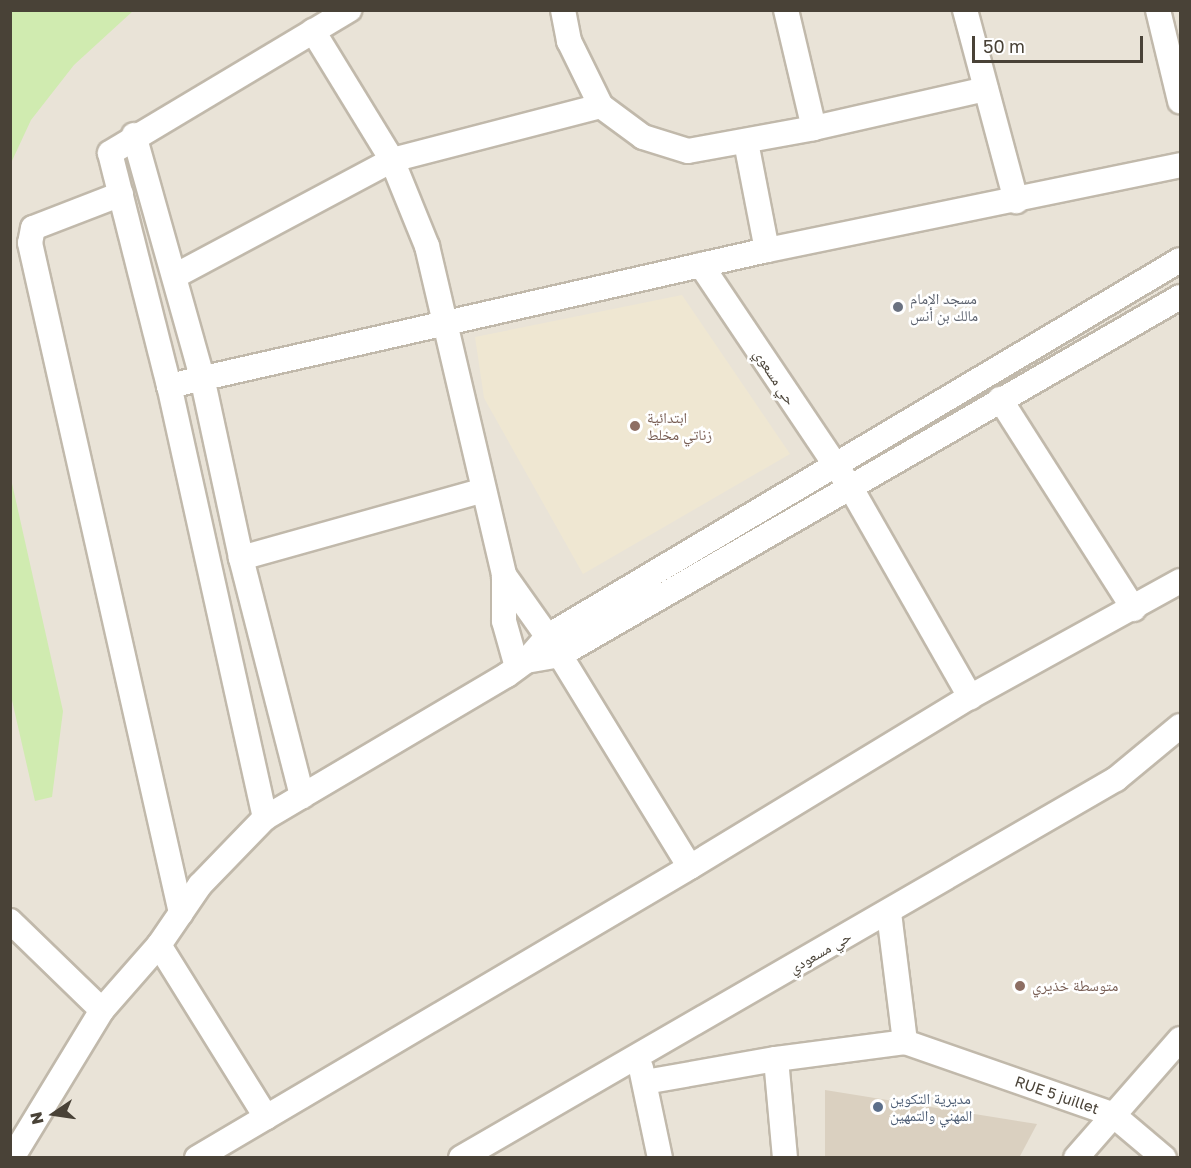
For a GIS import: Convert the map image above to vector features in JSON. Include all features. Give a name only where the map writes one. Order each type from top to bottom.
[{"type":"street","points":[[265,818],[169,386],[110,151],[349,10]]},
{"type":"street","points":[[562,10],[569,40],[601,106],[625,126],[665,147],[688,151],[746,142],[986,89]]},
{"type":"street","points":[[786,10],[814,128]]},
{"type":"street","points":[[965,10],[1016,201]]},
{"type":"street","points":[[1158,10],[1180,100]]},
{"type":"street","points":[[313,32],[392,160],[427,246],[481,491],[504,575],[503,612],[521,664]]},
{"type":"street","points":[[175,276],[392,160],[601,106]]},
{"type":"street","points":[[134,135],[202,377],[241,558],[302,796]]},
{"type":"street","points":[[746,142],[767,250]]},
{"type":"street","points":[[169,386],[767,250],[1016,201],[1180,165]]},
{"type":"street","points":[[121,194],[33,228],[30,243],[181,913]]},
{"type":"street","points":[[554,646],[832,464],[1180,260]]},
{"type":"street","name":"حي مسعوي","points":[[701,265],[832,464],[851,488],[970,697]]},
{"type":"street","points":[[12,1158],[102,1010],[159,945],[200,885],[265,818],[521,664],[851,488],[1000,399],[1180,297]]},
{"type":"street","points":[[1000,399],[1134,609]]},
{"type":"street","points":[[241,558],[481,491]]},
{"type":"street","points":[[504,575],[554,646],[690,867]]},
{"type":"street","points":[[197,1158],[690,867],[970,697],[1180,582]]},
{"type":"street","name":"حي مسعودي","points":[[461,1158],[889,913],[1116,779],[1180,726]]},
{"type":"street","points":[[645,1082],[776,1059],[905,1042],[889,913]]},
{"type":"street","points":[[10,921],[102,1010]]},
{"type":"street","points":[[159,945],[266,1117]]},
{"type":"street","name":"RUE 5 juillet","points":[[905,1042],[1112,1114],[1180,1039]]},
{"type":"street","points":[[638,1057],[660,1158]]},
{"type":"street","points":[[776,1059],[785,1158]]},
{"type":"street","points":[[1076,1158],[1112,1114],[1164,1158]]},
{"type":"shaded area","points":[[11,11],[1180,11],[1180,1157],[11,1157]]},
{"type":"shaded area","name":"ابتدائية زناتي مخلط","points":[[682,295],[790,454],[583,574],[484,398],[475,337]]},
{"type":"green space","points":[[11,10],[133,11],[74,65],[31,120],[11,163]]},
{"type":"green space","points":[[11,479],[63,711],[52,797],[35,801],[11,696]]},
{"type":"building","name":"مديرية التكوين المهني والتمهين","points":[[825,1090],[1037,1124],[1019,1158],[825,1158]]},
{"type":"place","name":"مسجد الإمام مالك بن أنس","points":[[898,307]]},
{"type":"place","name":"ابتدائية زناتي مخلط","points":[[635,426]]},
{"type":"place","name":"متوسطة خذيري","points":[[1020,986]]},
{"type":"place","name":"مديرية التكوين المهني والتمهين","points":[[878,1107]]}]
